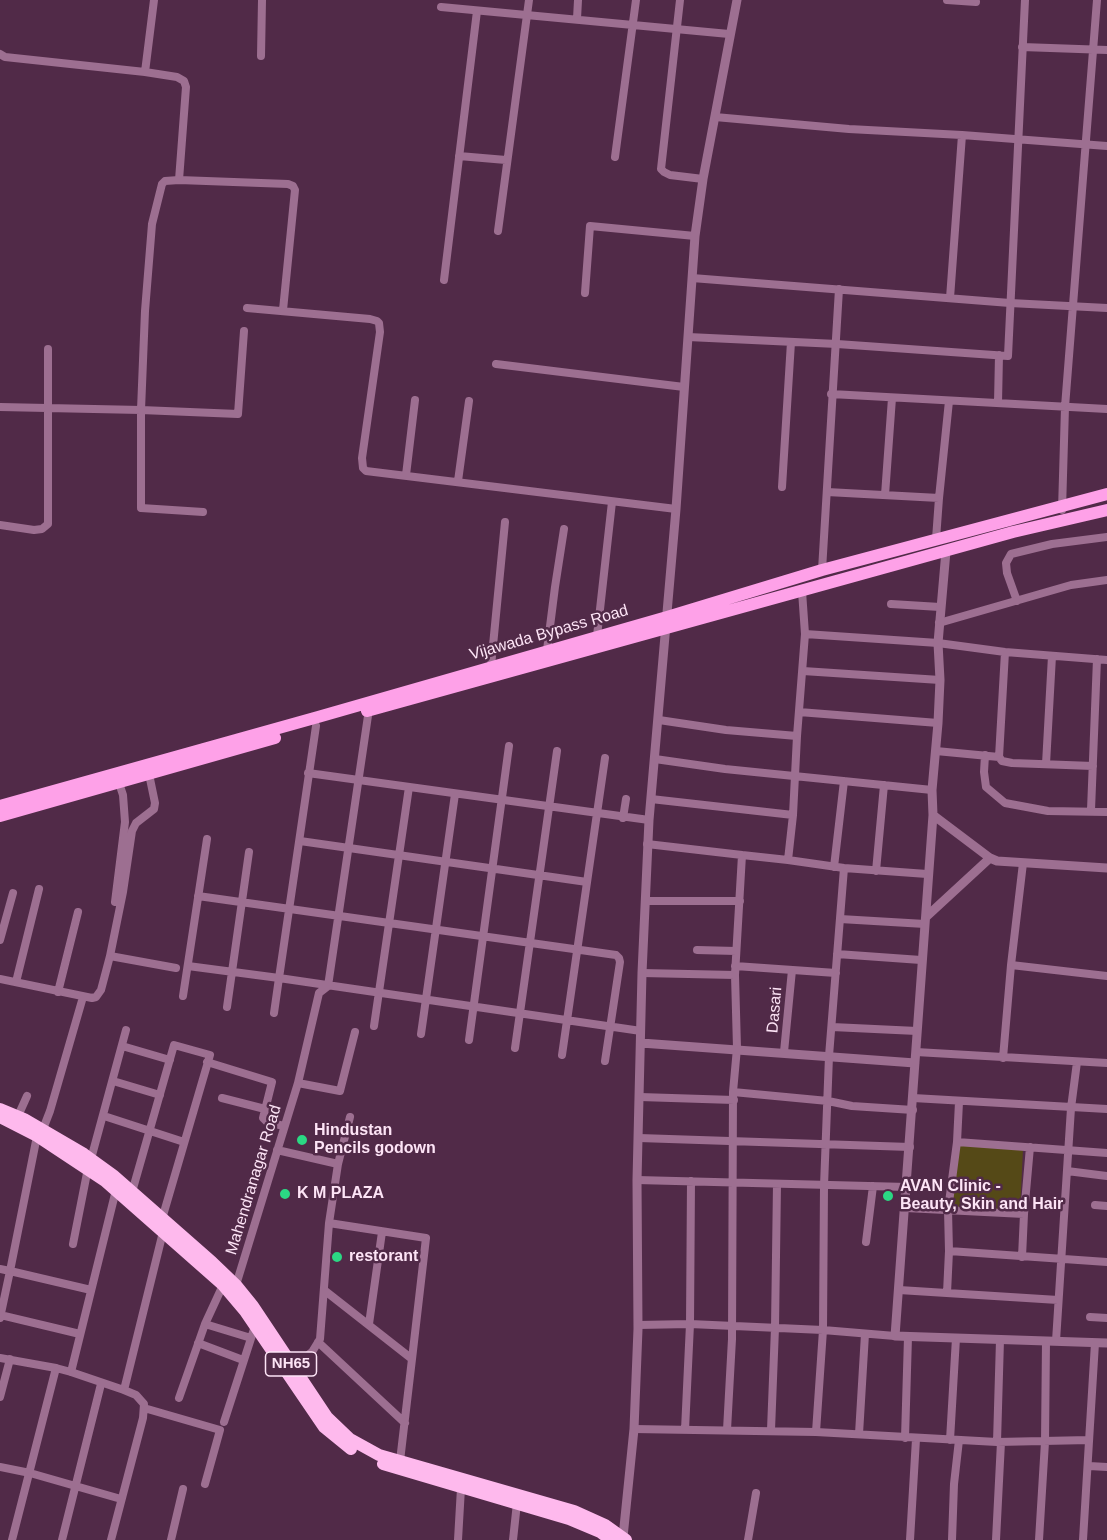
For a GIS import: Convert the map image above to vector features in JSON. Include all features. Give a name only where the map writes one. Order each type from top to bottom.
[{"type":"highway","name":"NH65","points":[[0,1109],[18,1116],[132,1192],[236,1285],[253,1305],[327,1417],[338,1429],[363,1447],[379,1455],[574,1511],[593,1518],[620,1539]]},
{"type":"highway","name":"NH65","points":[[0,1117],[40,1132]]},
{"type":"highway","name":"NH65","points":[[90,1164],[223,1285],[253,1332],[309,1408],[334,1437],[359,1454],[375,1461],[517,1503],[620,1539]]},
{"type":"main road","name":"Vijawada Bypass Road","points":[[0,806],[667,622],[822,570],[1107,494]]},
{"type":"main road","name":"Vijawada Bypass Road","points":[[0,816],[316,726],[491,666],[597,636],[802,591],[1013,532],[1107,510]]},
{"type":"street","points":[[145,72],[154,0]]},
{"type":"street","points":[[261,56],[262,0]]},
{"type":"street","points":[[498,231],[529,0]]},
{"type":"street","points":[[576,19],[578,0]]},
{"type":"street","points":[[615,157],[636,0]]},
{"type":"street","points":[[680,0],[661,169],[670,175],[703,178]]},
{"type":"street","points":[[620,1539],[634,1429],[638,1325],[637,1180],[647,844],[676,509],[695,236],[703,178],[737,0]]},
{"type":"street","points":[[947,0],[976,2]]},
{"type":"street","points":[[688,337],[837,344],[1008,356],[1025,0]]},
{"type":"street","points":[[1064,520],[1060,506],[1065,407],[1097,0]]},
{"type":"street","points":[[441,7],[729,34]]},
{"type":"street","points":[[444,280],[477,11]]},
{"type":"street","points":[[1022,47],[1107,51]]},
{"type":"street","points":[[0,54],[5,57],[177,76],[184,81],[186,87],[179,180]]},
{"type":"street","points":[[715,117],[849,129],[1107,146]]},
{"type":"street","points":[[950,298],[962,135]]},
{"type":"street","points":[[459,156],[506,160]]},
{"type":"street","points":[[203,512],[141,508],[141,410],[145,311],[152,224],[162,184],[165,181],[288,184],[293,186],[296,195],[282,310]]},
{"type":"street","points":[[585,293],[590,226],[695,236]]},
{"type":"street","points":[[692,278],[1010,303],[1107,308]]},
{"type":"street","points":[[822,570],[839,289]]},
{"type":"street","points":[[247,308],[377,321],[380,332],[362,464],[366,471],[676,509]]},
{"type":"street","points":[[0,407],[238,414],[244,331]]},
{"type":"street","points":[[782,487],[790,342]]},
{"type":"street","points":[[0,525],[34,530],[42,529],[48,524],[48,349]]},
{"type":"street","points":[[998,403],[999,355]]},
{"type":"street","points":[[496,364],[684,387]]},
{"type":"street","points":[[831,394],[1107,409]]},
{"type":"street","points":[[885,495],[892,398]]},
{"type":"street","points":[[406,475],[415,400]]},
{"type":"street","points":[[936,539],[949,400]]},
{"type":"street","points":[[458,481],[468,401]]},
{"type":"street","points":[[826,492],[939,498]]},
{"type":"street","points":[[597,636],[612,502]]},
{"type":"street","points":[[491,666],[505,522]]},
{"type":"street","points":[[548,650],[564,529]]},
{"type":"street","points":[[1017,601],[1007,573],[1006,563],[1011,554],[1052,544],[1107,537]]},
{"type":"street","points":[[895,1336],[933,815],[932,790],[939,723],[938,643],[946,551]]},
{"type":"street","points":[[939,623],[1071,585],[1107,580]]},
{"type":"street","points":[[788,860],[794,815],[796,736],[805,634],[802,591]]},
{"type":"street","points":[[891,604],[940,607]]},
{"type":"street","points":[[805,634],[938,643],[1005,652],[1107,660]]},
{"type":"street","points":[[999,757],[1005,652]]},
{"type":"street","points":[[1046,764],[1052,656]]},
{"type":"street","points":[[1091,810],[1097,659]]},
{"type":"street","points":[[803,671],[940,680]]},
{"type":"street","name":"Mahendranagar Road","points":[[236,1285],[298,1083],[319,993],[328,986],[369,706]]},
{"type":"street","points":[[799,712],[939,723]]},
{"type":"street","points":[[659,720],[726,730],[796,736]]},
{"type":"street","points":[[274,1013],[316,726]]},
{"type":"street","points":[[469,1040],[509,746]]},
{"type":"street","points":[[515,1048],[557,751]]},
{"type":"street","points":[[936,751],[999,757],[1002,761],[1012,763],[1093,766]]},
{"type":"street","points":[[985,755],[986,787],[1005,803],[1048,811],[1107,812]]},
{"type":"street","points":[[562,1055],[605,758]]},
{"type":"street","points":[[655,759],[932,790]]},
{"type":"street","points":[[309,773],[649,820]]},
{"type":"street","points":[[0,979],[83,997],[92,998],[99,993],[110,956],[132,831],[136,824],[154,809],[155,798],[149,774]]},
{"type":"street","points":[[834,867],[844,781]]},
{"type":"street","points":[[115,902],[125,822],[123,795],[118,783]]},
{"type":"street","points":[[876,871],[884,785]]},
{"type":"street","points":[[374,1026],[409,788]]},
{"type":"street","points":[[421,1034],[455,794]]},
{"type":"street","points":[[623,818],[626,799]]},
{"type":"street","points":[[651,799],[794,815]]},
{"type":"street","points":[[933,815],[997,861],[1107,868]]},
{"type":"street","points":[[183,996],[207,839]]},
{"type":"street","points":[[300,841],[587,882]]},
{"type":"street","points":[[647,844],[834,867],[927,874]]},
{"type":"street","points":[[227,1007],[249,852]]},
{"type":"street","points":[[727,1430],[732,1326],[733,1096],[737,1048],[735,966],[742,855]]},
{"type":"street","points":[[840,919],[925,921],[990,858]]},
{"type":"street","points":[[1003,1058],[1023,863]]},
{"type":"street","points":[[816,1432],[823,1330],[829,1056],[844,868]]},
{"type":"street","points":[[16,982],[39,890]]},
{"type":"street","points":[[0,940],[13,893]]},
{"type":"street","points":[[198,896],[616,955],[620,962],[605,1061]]},
{"type":"street","points":[[646,901],[740,901]]},
{"type":"street","points":[[58,992],[78,912]]},
{"type":"street","points":[[697,950],[736,951]]},
{"type":"street","points":[[837,954],[921,960]]},
{"type":"street","points":[[110,956],[177,968]]},
{"type":"street","points":[[1011,965],[1107,976]]},
{"type":"street","points":[[188,966],[641,1031]]},
{"type":"street","points":[[735,966],[836,973]]},
{"type":"street","name":"Dasari","points":[[784,1052],[792,970]]},
{"type":"street","points":[[642,973],[735,975]]},
{"type":"street","points":[[80,1334],[0,1316],[40,1132],[50,1111],[83,997]]},
{"type":"street","points":[[832,1027],[917,1031]]},
{"type":"street","points":[[73,1244],[90,1164],[126,1030]]},
{"type":"street","points":[[298,1083],[340,1091],[355,1032]]},
{"type":"street","points":[[641,1043],[737,1048],[915,1063]]},
{"type":"street","points":[[132,1192],[174,1045],[210,1055],[162,1219]]},
{"type":"street","points":[[122,1046],[170,1060]]},
{"type":"street","points":[[916,1052],[1107,1063]]},
{"type":"street","points":[[207,1062],[272,1082],[263,1115],[264,1120],[284,1126]]},
{"type":"street","points":[[1039,1540],[1051,1341],[1058,1300],[1071,1108],[1077,1062]]},
{"type":"street","points":[[113,1081],[160,1095]]},
{"type":"street","points":[[18,1116],[27,1096]]},
{"type":"street","points":[[640,1097],[733,1096],[828,1101],[852,1106],[913,1110]]},
{"type":"street","points":[[222,1098],[265,1109]]},
{"type":"street","points":[[913,1098],[1107,1109]]},
{"type":"street","points":[[947,1293],[948,1210],[957,1142],[959,1102]]},
{"type":"street","points":[[104,1116],[184,1142]]},
{"type":"street","points":[[293,1367],[304,1359],[318,1342],[329,1222],[338,1164],[350,1116]]},
{"type":"street","points":[[639,1138],[910,1147]]},
{"type":"street","points":[[957,1142],[1107,1153]]},
{"type":"street","points":[[1022,1257],[1030,1147]]},
{"type":"street","points":[[277,1150],[338,1164]]},
{"type":"street","points":[[1067,1171],[1107,1176]]},
{"type":"street","points":[[637,1180],[907,1187]]},
{"type":"street","points":[[685,1430],[690,1324],[691,1181]]},
{"type":"street","points":[[771,1430],[777,1184]]},
{"type":"street","points":[[866,1242],[873,1186]]},
{"type":"street","points":[[71,1372],[116,1190]]},
{"type":"street","points":[[1095,1205],[1107,1206]]},
{"type":"street","points":[[906,1209],[1024,1214]]},
{"type":"street","points":[[329,1222],[426,1238],[399,1461]]},
{"type":"street","points":[[123,1390],[163,1232]]},
{"type":"street","points":[[369,1324],[382,1232]]},
{"type":"street","points":[[949,1251],[1107,1262]]},
{"type":"street","points":[[0,1269],[91,1290]]},
{"type":"street","points":[[179,1398],[198,1343],[223,1285]]},
{"type":"street","points":[[324,1290],[412,1359]]},
{"type":"street","points":[[898,1290],[1058,1300]]},
{"type":"street","points":[[1090,1317],[1107,1318]]},
{"type":"street","points":[[206,1324],[253,1332],[224,1422]]},
{"type":"street","points":[[638,1325],[690,1324],[823,1330],[908,1337],[1107,1343]]},
{"type":"street","points":[[859,1434],[865,1334]]},
{"type":"street","points":[[905,1438],[908,1337]]},
{"type":"street","points":[[950,1440],[956,1338]]},
{"type":"street","points":[[996,1540],[1000,1340]]},
{"type":"street","points":[[318,1342],[405,1423]]},
{"type":"street","points":[[198,1343],[243,1360]]},
{"type":"street","points":[[1083,1540],[1095,1343]]},
{"type":"street","points":[[0,1358],[71,1372],[123,1390],[141,1399],[144,1408],[143,1418],[111,1540]]},
{"type":"street","points":[[0,1397],[10,1359]]},
{"type":"street","points":[[12,1540],[56,1368]]},
{"type":"street","points":[[62,1540],[101,1384]]},
{"type":"street","points":[[144,1408],[220,1430],[205,1484]]},
{"type":"street","points":[[634,1429],[771,1430],[999,1442],[1089,1440]]},
{"type":"street","points":[[910,1540],[916,1439]]},
{"type":"street","points":[[952,1540],[954,1484],[959,1440]]},
{"type":"street","points":[[1089,1466],[1107,1467]]},
{"type":"street","points":[[0,1467],[30,1473],[121,1499]]},
{"type":"street","points":[[458,1540],[461,1488]]},
{"type":"street","points":[[171,1540],[183,1489]]},
{"type":"street","points":[[748,1540],[756,1493]]},
{"type":"street","points":[[513,1540],[517,1503]]},
{"type":"shaded area","points":[[959,1144],[1023,1149],[1020,1211],[952,1207]]},
{"type":"place","name":"Hindustan Pencils godown","points":[[302,1140]]},
{"type":"place","name":"K M PLAZA","points":[[285,1194]]},
{"type":"place","name":"AVAN Clinic - Beauty, Skin and Hair","points":[[888,1196]]},
{"type":"place","name":"restorant","points":[[337,1257]]}]
